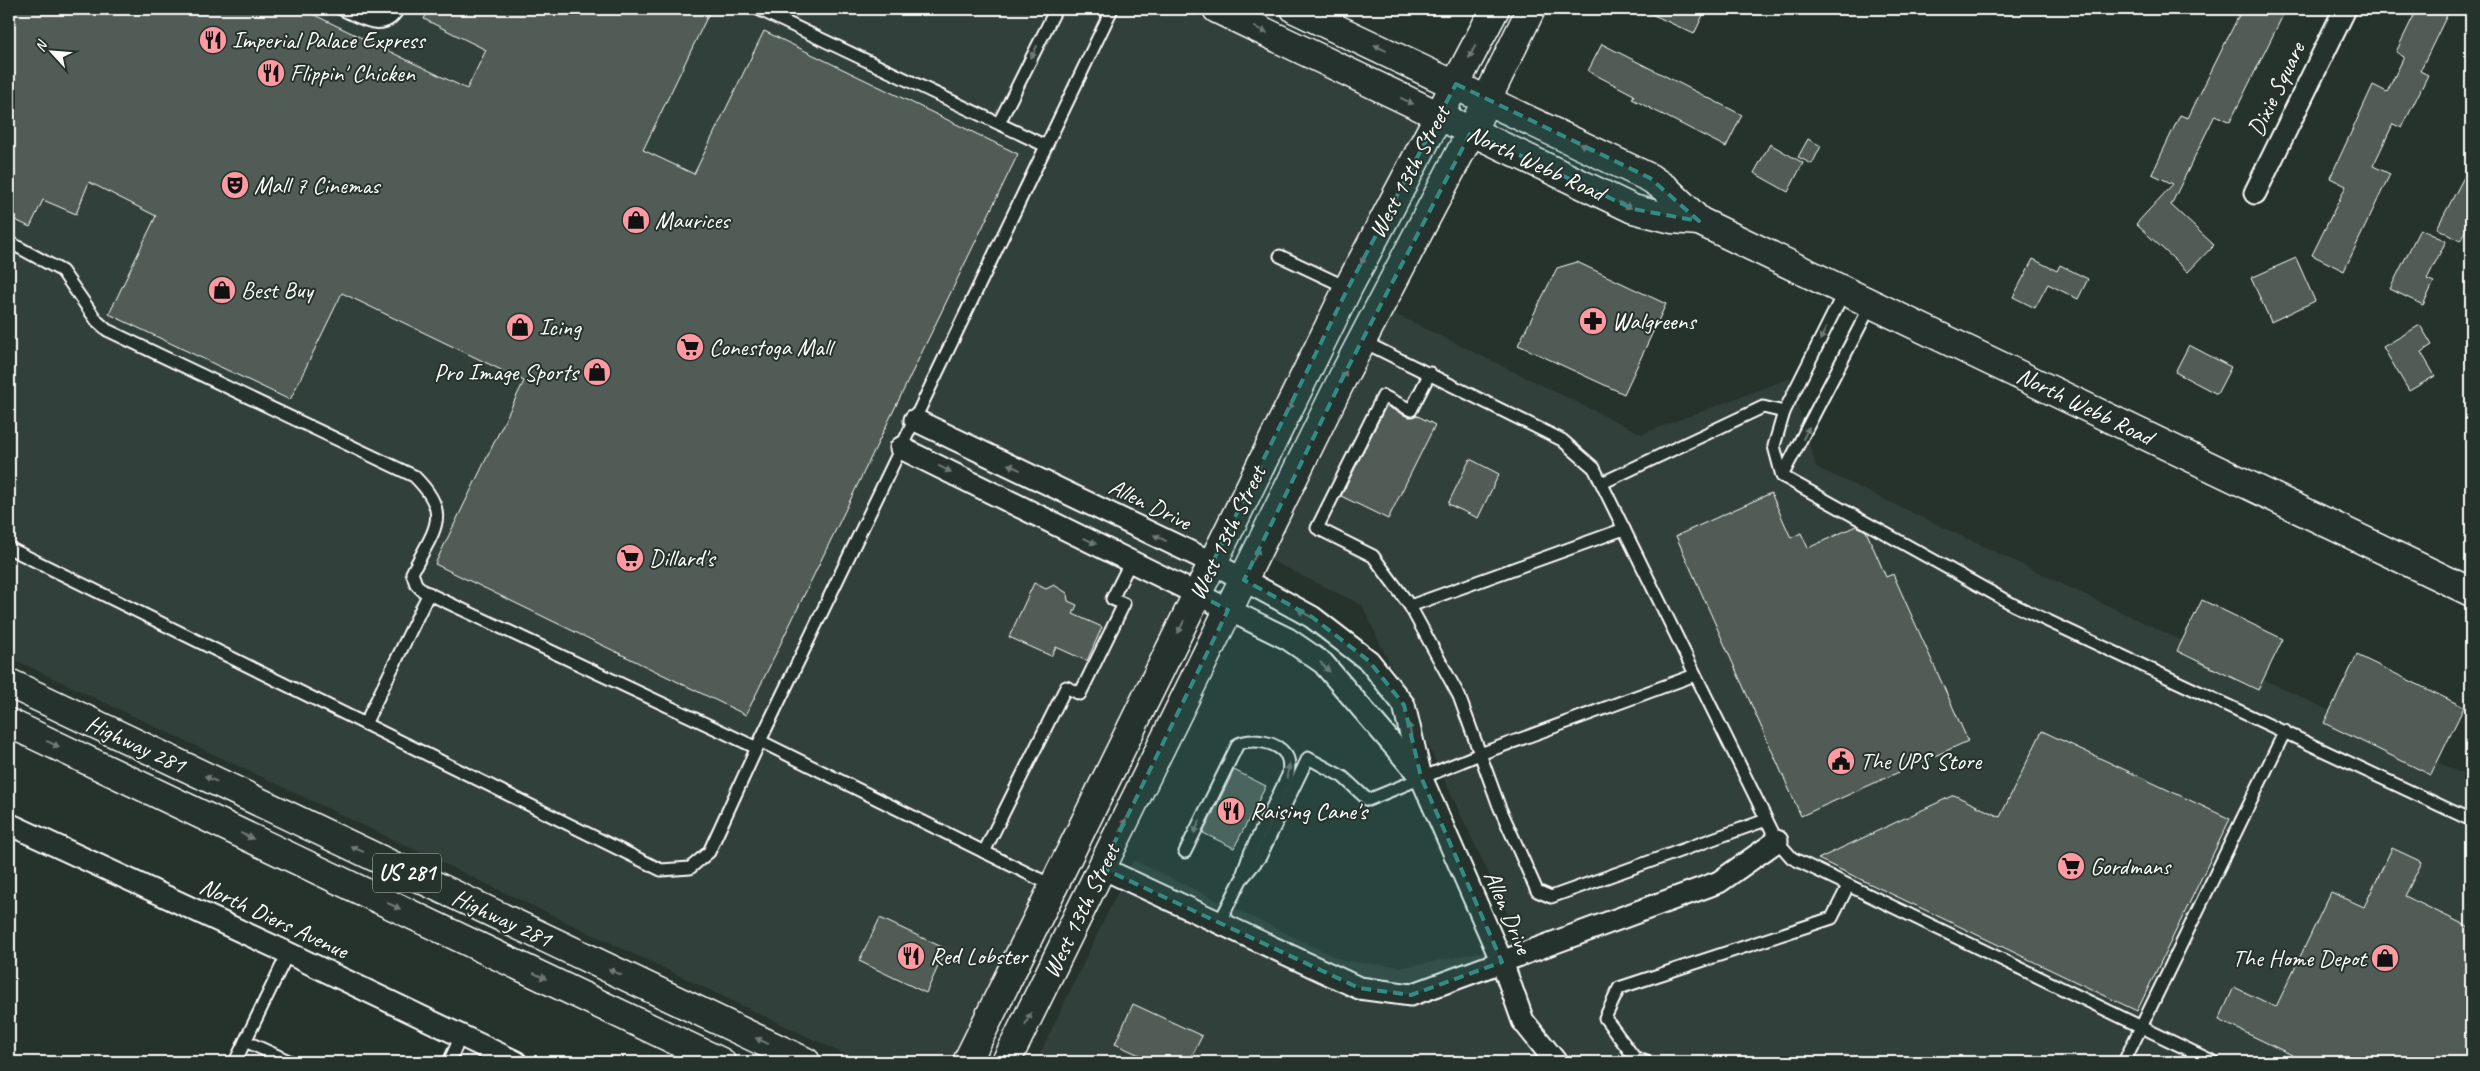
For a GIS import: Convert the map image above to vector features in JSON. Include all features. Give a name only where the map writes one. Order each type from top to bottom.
[{"type":"main road","name":"North Webb Road","points":[[1217,9],[1438,117],[1633,209],[1672,219],[1699,221]]},
{"type":"main road","name":"North Webb Road","points":[[1296,9],[1650,178],[1666,189],[1699,221],[2471,592]]},
{"type":"main road","name":"West 13th Street","points":[[967,1062],[1348,288],[1495,9]]},
{"type":"main road","name":"West 13th Street","points":[[1006,1062],[1362,341],[1471,132],[1532,9]]},
{"type":"main road","name":"Highway 281","points":[[9,683],[806,1062]]},
{"type":"main road","name":"Highway 281","points":[[9,723],[721,1062]]},
{"type":"street","name":"Dixie Square","points":[[2255,193],[2345,9]]},
{"type":"street","name":"Allen Drive","points":[[915,420],[1213,563],[1312,618],[1369,661],[1404,705],[1420,777],[1502,962],[1523,1021],[1556,1062]]},
{"type":"street","name":"Allen Drive","points":[[901,448],[1288,639],[1323,663],[1420,777]]},
{"type":"street","name":"North Diers Avenue","points":[[9,824],[288,953],[516,1062]]},
{"type":"street","points":[[1102,868],[1359,988],[1411,995],[1719,882],[1777,841]]},
{"type":"lane","points":[[341,9],[364,20],[379,24],[388,21],[398,9]]},
{"type":"lane","points":[[758,9],[1046,146]]},
{"type":"lane","points":[[999,123],[1056,9]]},
{"type":"lane","points":[[9,548],[661,870],[690,868],[709,852],[1112,9]]},
{"type":"lane","points":[[9,242],[62,271],[97,321],[108,330],[414,476],[429,491],[438,510],[437,523],[412,573],[416,584],[428,593],[759,744],[1053,886]]},
{"type":"lane","points":[[1280,256],[1348,288]]},
{"type":"lane","points":[[1845,290],[1784,412],[1774,446],[1782,476],[2014,605],[2471,820]]},
{"type":"lane","points":[[1782,476],[1872,303]]},
{"type":"lane","points":[[1362,341],[1562,440],[1594,468],[1766,820],[1777,841],[1792,858],[2140,1028],[2214,1062]]},
{"type":"lane","points":[[1430,373],[1411,410],[1383,396],[1317,528],[1374,556],[1410,606],[1459,696],[1499,806],[1537,891],[1551,897],[1766,820]]},
{"type":"lane","points":[[1602,483],[1763,407],[1784,412]]},
{"type":"lane","points":[[1410,606],[1624,529]]},
{"type":"lane","points":[[984,852],[1066,687],[1080,694],[1124,604],[1112,599],[1130,561]]},
{"type":"lane","points":[[366,724],[428,593]]},
{"type":"lane","points":[[1241,880],[1260,858],[1308,758],[1344,777],[1368,800],[1420,777],[1480,754],[1695,675]]},
{"type":"lane","points":[[2124,1062],[2284,732]]},
{"type":"lane","points":[[1185,852],[1238,744],[1246,740],[1256,740],[1275,747],[1286,754],[1290,764],[1288,774],[1250,853],[1241,880],[1219,923]]},
{"type":"lane","points":[[1646,1062],[1634,1057],[1605,1018],[1619,988],[1832,918],[1848,886]]},
{"type":"lane","points":[[235,1062],[288,953]]},
{"type":"lane","points":[[449,1062],[461,1036]]},
{"type":"lane","points":[[245,1040],[291,1062]]},
{"type":"highlighted area","points":[[1456,84],[1650,178],[1699,221],[1633,209],[1471,132],[1344,375],[1244,580],[1312,617],[1369,661],[1404,705],[1421,777],[1502,962],[1411,995],[1359,988],[1102,868],[1228,610],[1197,594],[1348,288]]},
{"type":"shaded area","points":[[9,9],[1184,9],[1421,123],[960,1062],[861,1062],[9,657]]},
{"type":"shaded area","points":[[1385,309],[1642,434],[1790,378],[1816,467],[2471,778],[2471,1062],[1036,1062],[1133,860],[1344,961],[1405,967],[1481,952],[1518,936],[1362,605],[1264,557]]},
{"type":"building","name":"Conestoga Mall","points":[[9,9],[302,9],[467,89],[486,50],[424,19],[429,9],[711,9],[643,150],[694,174],[764,31],[1018,154],[746,715],[435,564],[524,381],[342,293],[290,400],[109,314],[156,216],[89,182],[76,214],[43,200],[30,227],[9,217]]},
{"type":"building","points":[[1641,9],[1706,9],[1694,34]]},
{"type":"building","points":[[2242,9],[2286,9],[2230,122],[2215,115],[2171,205],[2214,245],[2188,272],[2136,224],[2173,184],[2152,174],[2180,115],[2188,118]]},
{"type":"building","points":[[2417,9],[2450,9],[2420,71],[2428,75],[2402,128],[2393,124],[2373,166],[2390,174],[2344,271],[2312,255],[2346,186],[2330,178],[2373,85],[2387,92],[2404,57],[2396,52]]},
{"type":"building","points":[[1602,44],[1742,115],[1726,147],[1632,99],[1634,95],[1588,71]]},
{"type":"building","points":[[1808,139],[1821,146],[1812,164],[1798,157]]},
{"type":"building","points":[[1770,144],[1803,163],[1788,192],[1754,173]]},
{"type":"building","points":[[2471,164],[2471,220],[2460,241],[2437,228]]},
{"type":"building","points":[[2420,229],[2446,241],[2427,279],[2434,282],[2423,305],[2390,289]]},
{"type":"building","points":[[2296,258],[2315,301],[2271,322],[2251,278]]},
{"type":"building","points":[[2033,259],[2057,271],[2060,265],[2088,279],[2078,299],[2048,284],[2035,308],[2013,297]]},
{"type":"building","points":[[1577,262],[1666,304],[1624,394],[1518,345],[1557,268]]},
{"type":"building","points":[[2420,325],[2432,345],[2421,352],[2435,376],[2409,391],[2383,347]]},
{"type":"building","points":[[2189,345],[2231,367],[2217,394],[2175,372]]},
{"type":"building","points":[[1386,406],[1408,417],[1416,415],[1435,425],[1388,519],[1341,496]]},
{"type":"building","points":[[1470,459],[1499,474],[1478,518],[1448,504]]},
{"type":"building","points":[[1771,493],[1791,538],[1801,533],[1808,548],[1856,526],[1866,531],[1886,577],[1893,574],[1968,741],[1801,816],[1676,536]]},
{"type":"building","points":[[1034,583],[1046,589],[1054,585],[1067,593],[1068,601],[1077,605],[1073,614],[1102,627],[1087,661],[1056,647],[1051,656],[1009,637]]},
{"type":"building","points":[[2202,600],[2283,639],[2258,690],[2177,651]]},
{"type":"building","points":[[2357,655],[2464,707],[2431,775],[2324,723]]},
{"type":"building","points":[[2042,731],[2230,819],[2137,1011],[1818,859],[1954,795],[2000,817]]},
{"type":"building","points":[[1234,770],[1266,786],[1234,848],[1203,833]]},
{"type":"building","name":"The Home Depot","points":[[2392,848],[2422,862],[2405,896],[2471,928],[2471,1062],[2303,1062],[2219,1020],[2234,987],[2276,1007],[2331,892],[2364,907]]},
{"type":"building","points":[[880,918],[946,949],[926,993],[859,961]]},
{"type":"building","points":[[1133,1004],[1202,1036],[1189,1062],[1155,1062],[1115,1044]]},
{"type":"place","name":"Imperial Palace Express","points":[[213,40]]},
{"type":"place","name":"Flippin' Chicken","points":[[271,73]]},
{"type":"place","name":"Mall 7 Cinemas","points":[[235,185]]},
{"type":"place","name":"Maurices","points":[[636,220]]},
{"type":"place","name":"Best Buy","points":[[222,290]]},
{"type":"place","name":"Walgreens","points":[[1593,321]]},
{"type":"place","name":"Icing","points":[[520,327]]},
{"type":"place","name":"Conestoga Mall","points":[[690,347]]},
{"type":"place","name":"Pro Image Sports","points":[[597,372]]},
{"type":"place","name":"Dillard's","points":[[630,558]]},
{"type":"place","name":"The UPS Store","points":[[1841,761]]},
{"type":"place","name":"Raising Cane's","points":[[1231,811]]},
{"type":"place","name":"Gordmans","points":[[2071,866]]},
{"type":"place","name":"Red Lobster","points":[[911,956]]},
{"type":"place","name":"The Home Depot","points":[[2385,958]]}]
